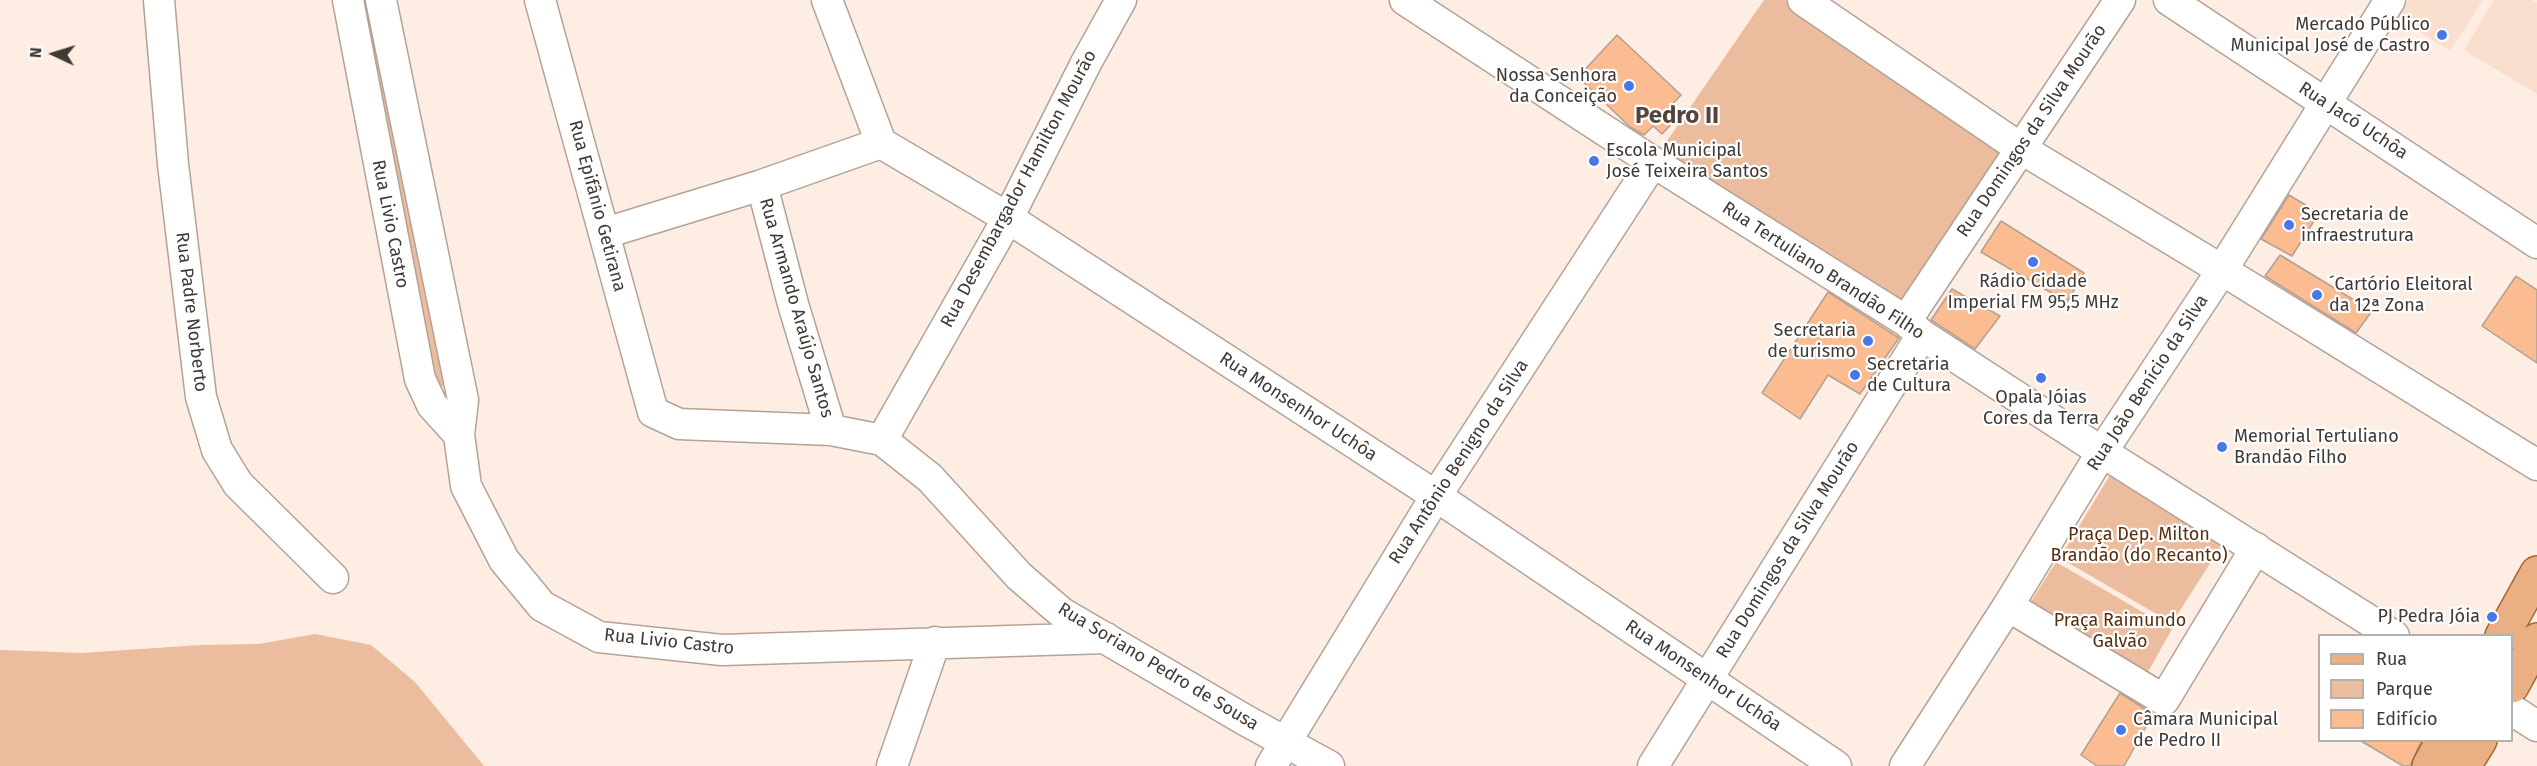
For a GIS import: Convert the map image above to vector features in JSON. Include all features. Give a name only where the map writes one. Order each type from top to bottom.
[{"type":"main road","points":[[2503,634],[2537,573]]},
{"type":"main road","points":[[2513,682],[2537,640]]},
{"type":"main road","points":[[2429,766],[2442,742]]},
{"type":"main road","points":[[2464,766],[2479,742]]},
{"type":"street","name":"Rua Padre Norberto","points":[[159,0],[173,164],[201,397],[217,450],[238,484],[333,578]]},
{"type":"street","name":"Rua Livio Castro","points":[[348,0],[420,379],[432,405],[459,435]]},
{"type":"street","name":"Rua Livio Castro","points":[[381,0],[463,400],[459,435],[466,486],[504,560],[542,606],[599,637],[722,650],[1106,638]]},
{"type":"street","name":"Rua Epifânio Getirana","points":[[540,0],[653,412]]},
{"type":"street","points":[[605,233],[762,185],[881,143],[827,0]]},
{"type":"street","name":"Rua Desembargador Hamilton Mourão","points":[[882,440],[1008,218],[1086,63],[1121,0]]},
{"type":"street","points":[[1803,0],[2020,148],[2537,465]]},
{"type":"street","name":"Rua Domingos da Silva Mourão","points":[[1653,766],[1708,678],[2020,148],[2120,0]]},
{"type":"street","name":"Rua Jacó Uchôa","points":[[2169,0],[2537,243]]},
{"type":"street","name":"Rua João Benício da Silva","points":[[1905,766],[2008,606],[2102,452],[2222,270],[2390,0]]},
{"type":"street","name":"Rua Tertuliano Brandão Filho","points":[[1412,2],[1653,162],[1914,328],[2102,452],[2391,634]]},
{"type":"street","name":"Rua Monsenhor Uchôa","points":[[881,143],[1008,218],[1436,496],[1836,766]]},
{"type":"street","name":"Rua Antônio Benigno da Silva","points":[[1278,753],[1436,496],[1653,162]]},
{"type":"street","name":"Rua Armando Araújo Santos","points":[[762,185],[793,304],[831,430]]},
{"type":"street","name":"Rua Soriano Pedro de Sousa","points":[[653,412],[679,424],[831,430],[882,440],[930,478],[1019,576],[1062,613],[1245,720],[1278,753],[1329,766]]},
{"type":"street","points":[[2008,606],[2164,700],[2256,548]]},
{"type":"street","points":[[892,766],[935,642]]},
{"type":"street","points":[[2513,711],[2537,726]]},
{"type":"shaded area","name":"Mercado Público Municipal José de Castro","points":[[2409,0],[2483,0],[2450,51],[2398,18]]},
{"type":"shaded area","points":[[2494,0],[2532,0],[2537,3],[2537,94],[2464,50]]},
{"type":"green space","points":[[353,0],[373,0],[446,383],[439,390],[432,387]]},
{"type":"green space","points":[[1764,0],[1786,0],[2008,150],[1906,305],[1658,154]]},
{"type":"green space","name":"Praça Dep. Milton Brandão (do Recanto)","points":[[2113,470],[2225,540],[2172,623],[2060,558]]},
{"type":"green space","name":"Praça Raimundo Galvão","points":[[2056,562],[2172,629],[2144,679],[2027,608]]},
{"type":"green space","points":[[315,634],[371,645],[415,682],[484,766],[0,766],[0,650],[82,653],[200,645],[259,644]]},
{"type":"building","name":"Nossa Senhora da Conceição","points":[[1617,35],[1681,95],[1667,110],[1676,119],[1662,134],[1653,126],[1644,135],[1630,127],[1578,77]]},
{"type":"building","name":"Secretaria de infraestrutura","points":[[2289,195],[2319,213],[2292,256],[2261,239]]},
{"type":"building","name":"Rádio Cidade Imperial FM 95,5 MHz","points":[[2001,221],[2084,273],[2067,302],[1981,252]]},
{"type":"building","name":"´Cartório Eleitoral da 12ª Zona","points":[[2280,255],[2372,311],[2356,333],[2265,276]]},
{"type":"building","points":[[2516,276],[2537,290],[2537,363],[2482,326]]},
{"type":"building","points":[[1952,289],[2000,316],[1975,349],[1931,320]]},
{"type":"building","points":[[1828,292],[1899,338],[1860,394],[1828,375],[1800,419],[1762,393]]},
{"type":"building","name":"Câmara Municipal de Pedro II","points":[[2120,693],[2153,714],[2124,766],[2097,766],[2081,755]]},
{"type":"building","points":[[2363,742],[2421,742],[2410,766],[2403,766]]},
{"type":"place","name":"Mercado Público Municipal José de Castro","points":[[2442,35]]},
{"type":"place","name":"Nossa Senhora da Conceição","points":[[1629,86]]},
{"type":"place","name":"Escola Municipal José Teixeira Santos","points":[[1594,161]]},
{"type":"place","name":"Secretaria de infraestrutura","points":[[2289,225]]},
{"type":"place","name":"Rádio Cidade Imperial FM 95,5 MHz","points":[[2033,262]]},
{"type":"place","name":"´Cartório Eleitoral da 12ª Zona","points":[[2317,295]]},
{"type":"place","name":"Secretaria de turismo","points":[[1868,341]]},
{"type":"place","name":"Secretaria de Cultura","points":[[1855,375]]},
{"type":"place","name":"Opala Jóias Cores da Terra","points":[[2041,378]]},
{"type":"place","name":"Memorial Tertuliano Brandão Filho","points":[[2222,447]]},
{"type":"place","name":"PJ Pedra Jóia","points":[[2492,617]]},
{"type":"place","name":"Câmara Municipal de Pedro II","points":[[2121,730]]},
{"type":"district","name":"Pedro II","points":[[1677,116]]}]
